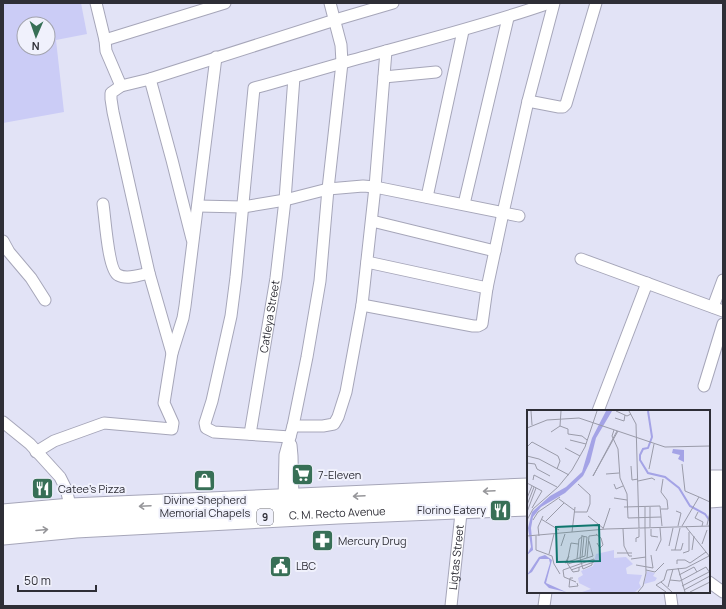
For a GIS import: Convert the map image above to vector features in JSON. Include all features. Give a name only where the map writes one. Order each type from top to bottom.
[{"type":"highway","points":[[710,481],[723,481]]},
{"type":"highway","name":"C. M. Recto Avenue","points":[[3,515],[74,518],[338,513],[462,500],[527,489]]},
{"type":"highway","points":[[710,497],[723,496]]},
{"type":"highway","name":"C. M. Recto Avenue","points":[[3,534],[74,518],[289,499],[462,500],[527,505]]},
{"type":"street","points":[[96,3],[108,58],[121,86]]},
{"type":"street","points":[[104,40],[225,3]]},
{"type":"street","points":[[289,499],[292,456],[291,431],[316,306],[323,254],[328,189],[342,63],[341,45],[330,3]]},
{"type":"street","points":[[172,353],[149,273],[111,99],[111,93],[121,86],[150,79],[216,57],[393,3]]},
{"type":"street","points":[[386,51],[372,221],[362,305],[346,392],[336,421],[334,424],[329,426],[291,431],[250,434],[210,431],[206,428],[205,423],[212,401],[231,316],[254,88],[386,51],[463,31],[508,18],[549,3]]},
{"type":"street","points":[[362,305],[472,326],[482,324],[484,320],[487,288],[528,101],[554,3]]},
{"type":"street","points":[[528,101],[559,107],[563,107],[566,104],[596,3]]},
{"type":"street","points":[[464,204],[508,18]]},
{"type":"street","points":[[426,197],[463,31]]},
{"type":"street","points":[[36,452],[68,436],[104,423],[172,429],[173,423],[164,403],[172,353],[183,318],[216,57]]},
{"type":"street","points":[[384,77],[436,72]]},
{"type":"street","name":"Catleya Street","points":[[250,434],[271,312],[285,200],[294,77]]},
{"type":"street","points":[[150,79],[193,246]]},
{"type":"street","points":[[198,206],[243,207],[285,200],[328,189],[363,186],[464,204],[519,216]]},
{"type":"street","points":[[103,204],[110,260],[116,273],[119,276],[127,277],[149,273]]},
{"type":"street","points":[[372,221],[495,251]]},
{"type":"street","points":[[3,241],[9,252],[31,278],[45,300]]},
{"type":"street","points":[[581,259],[718,309],[723,280]]},
{"type":"street","points":[[367,262],[487,288]]},
{"type":"street","points":[[598,410],[647,283]]},
{"type":"street","points":[[704,386],[723,324]]},
{"type":"street","points":[[3,422],[30,444],[60,477],[64,484],[74,518]]},
{"type":"street","name":"Ligtas Street","points":[[451,606],[462,500]]},
{"type":"street","points":[[710,583],[723,592]]},
{"type":"street","points":[[544,606],[546,593]]},
{"type":"street","points":[[670,593],[672,606]]},
{"type":"shaded area","points":[[3,3],[81,3],[87,34],[56,40],[64,112],[3,123]]},
{"type":"place","name":"7-Eleven","points":[[302,475]]},
{"type":"place","name":"Divine Shepherd Memorial Chapels","points":[[205,480]]},
{"type":"place","name":"Catee's Pizza","points":[[43,489]]},
{"type":"place","name":"Florino Eatery","points":[[501,510]]},
{"type":"place","name":"Mercury Drug","points":[[322,541]]},
{"type":"place","name":"LBC","points":[[281,566]]}]
